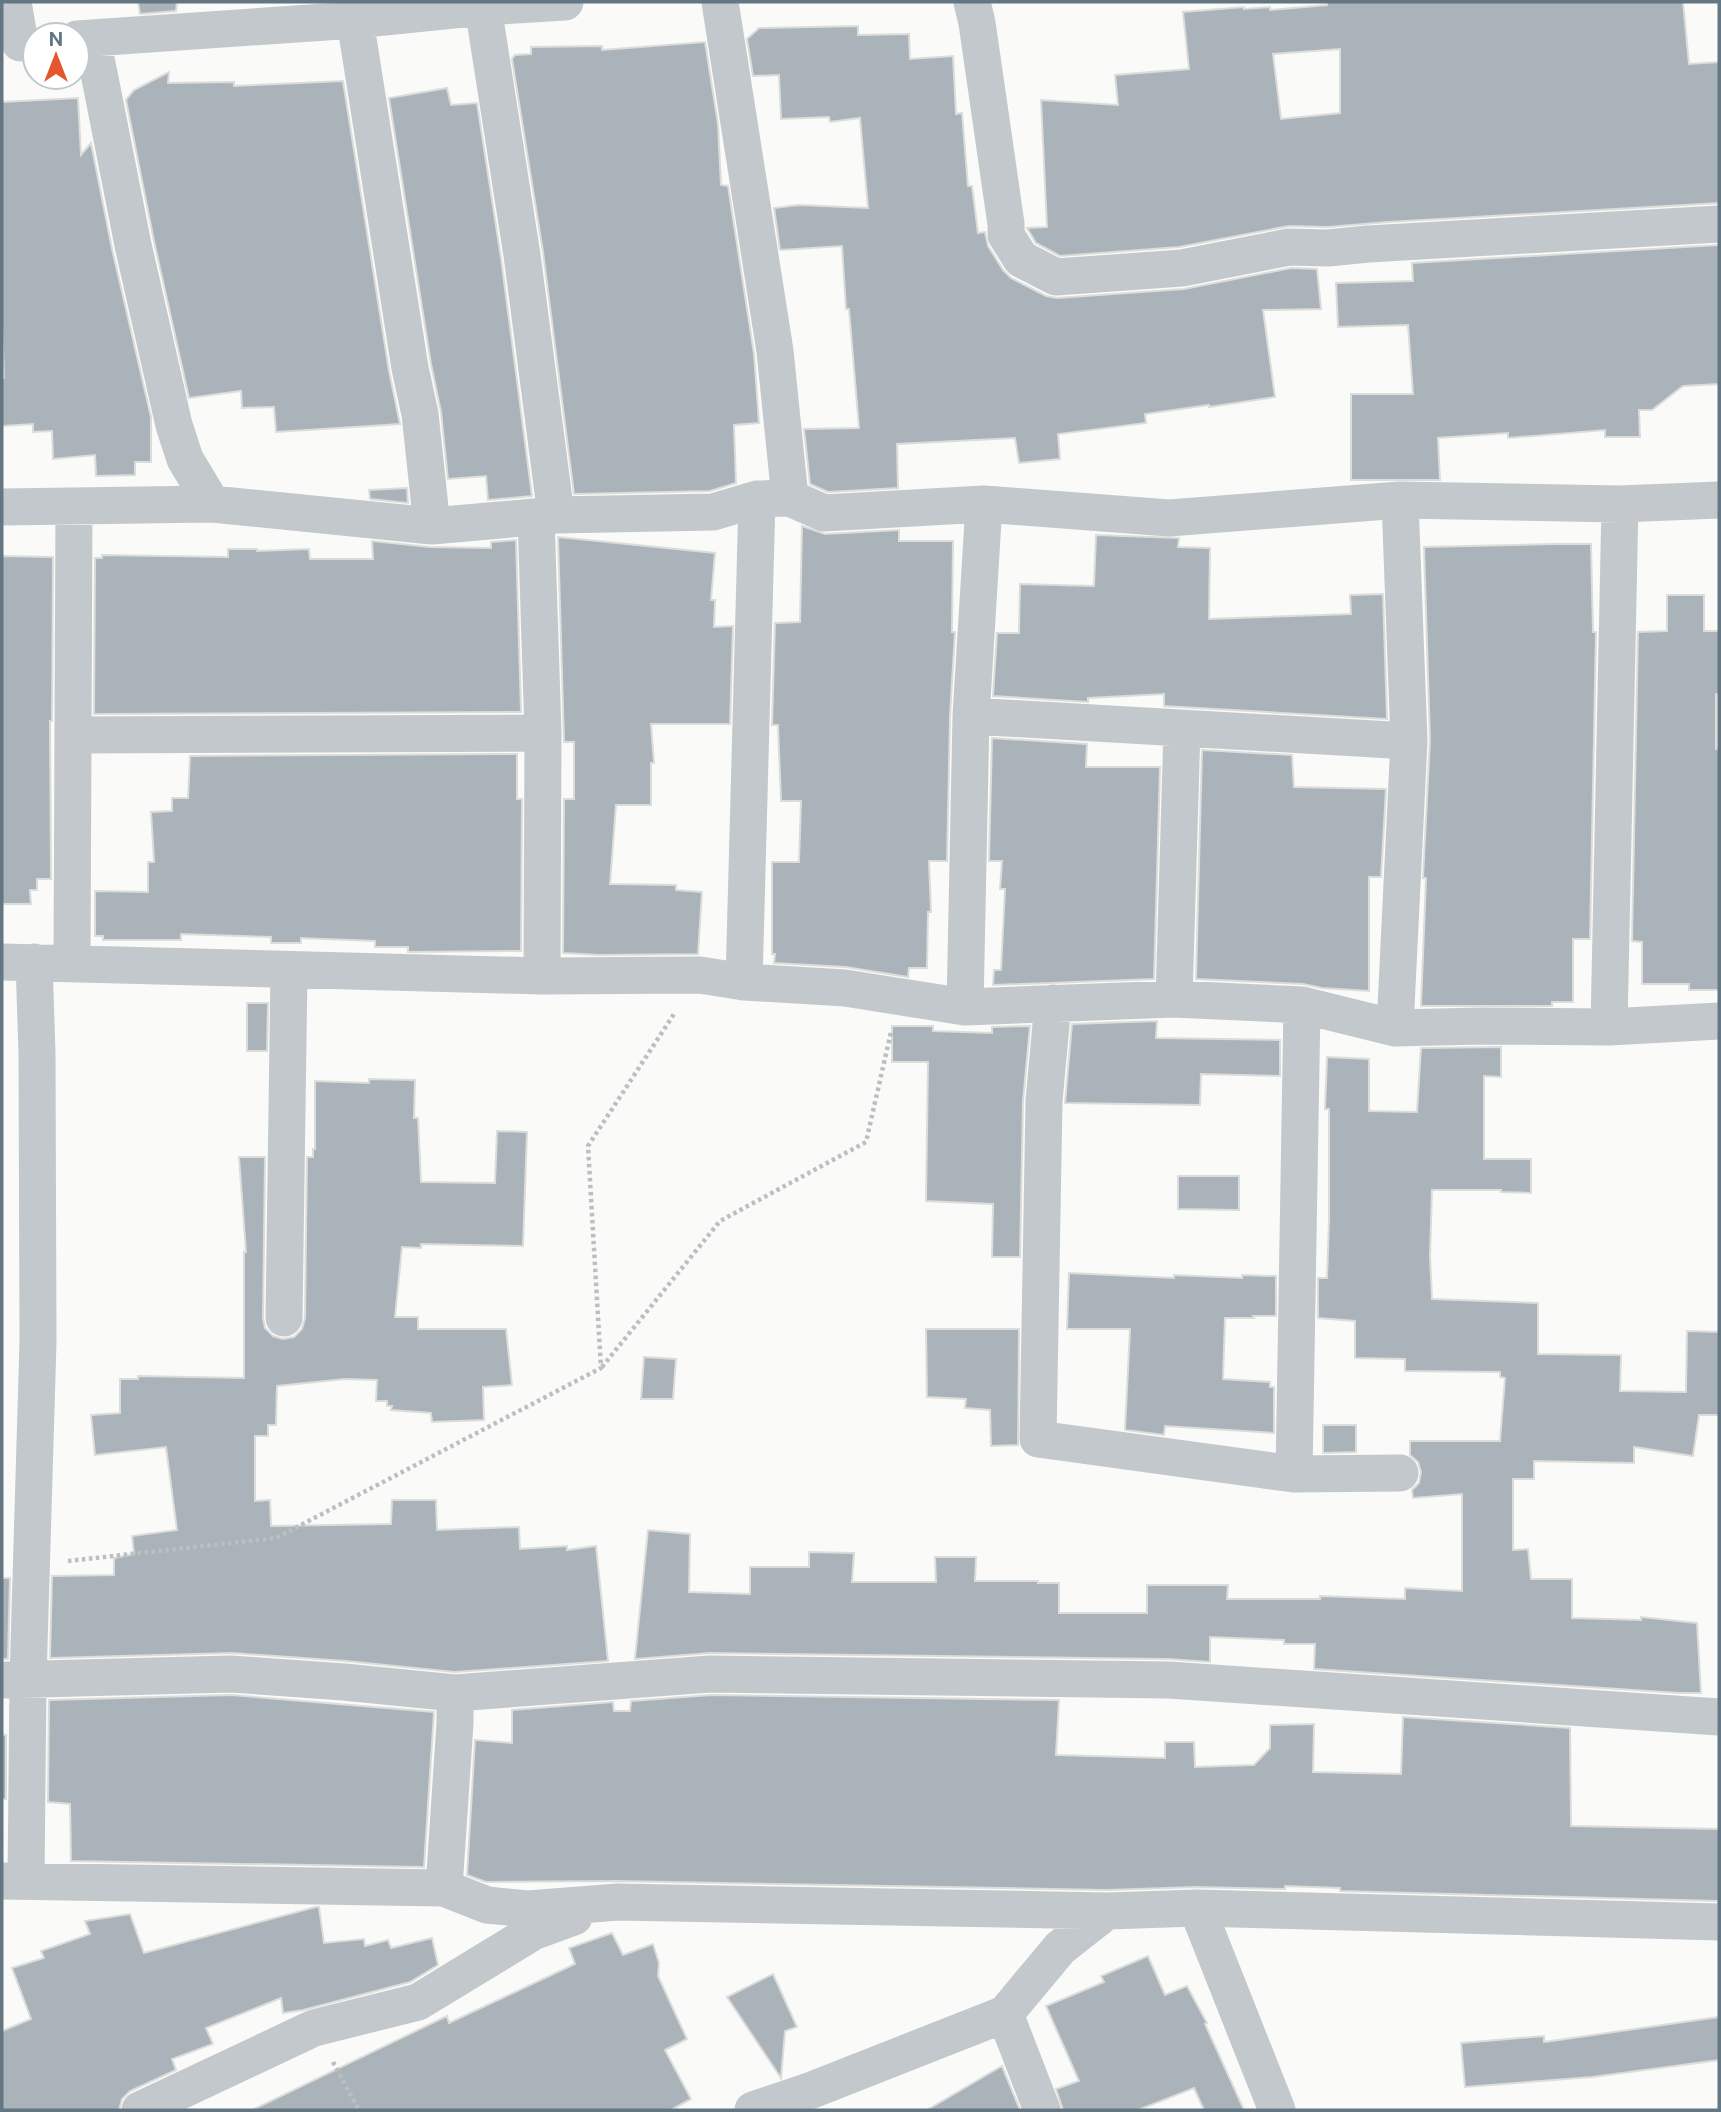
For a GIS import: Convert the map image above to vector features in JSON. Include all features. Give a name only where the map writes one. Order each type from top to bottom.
[{"type":"street","points":[[13,2],[19,44]]},
{"type":"street","points":[[91,39],[565,2]]},
{"type":"street","points":[[720,2],[775,351],[773,499],[744,982]]},
{"type":"street","points":[[972,2],[1006,235],[1021,259],[1056,277],[1182,268],[1289,247],[1328,248],[1719,224]]},
{"type":"street","points":[[482,8],[522,255],[546,516],[542,976]]},
{"type":"street","points":[[355,20],[410,368],[420,415],[432,526]]},
{"type":"street","points":[[91,65],[174,425],[186,459],[212,504]]},
{"type":"street","points":[[2,507],[212,504],[432,526],[546,516],[713,512],[773,499],[824,513],[984,504],[1169,518],[1400,500],[1620,504],[1719,500]]},
{"type":"street","points":[[1395,1028],[1409,741],[1400,500]]},
{"type":"street","points":[[965,1007],[971,716],[984,504]]},
{"type":"street","points":[[1609,1027],[1620,504]]},
{"type":"street","points":[[72,963],[74,507]]},
{"type":"street","points":[[971,716],[1409,741]]},
{"type":"street","points":[[1174,999],[1182,729]]},
{"type":"street","points":[[73,735],[543,733]]},
{"type":"street","points":[[1719,1021],[1609,1027],[1395,1028],[1302,1005],[1174,999],[965,1007],[845,988],[744,982],[700,975],[542,976],[18,962],[37,1053],[38,1342],[15,1680],[14,1881],[444,1888],[487,1905],[528,1909],[618,1902],[1107,1911],[1197,1908],[1719,1922]]},
{"type":"street","points":[[284,1318],[289,970]]},
{"type":"street","points":[[1053,1003],[1044,1101],[1038,1439],[1294,1474],[1400,1473]]},
{"type":"street","points":[[1294,1474],[1302,1005]]},
{"type":"street","points":[[15,1680],[231,1674],[455,1693],[710,1674],[1169,1680],[1719,1717]]},
{"type":"street","points":[[444,1888],[455,1693]]},
{"type":"street","points":[[140,2110],[314,2028],[418,2002],[533,1932],[618,1902]]},
{"type":"street","points":[[1197,1908],[1277,2110]]},
{"type":"street","points":[[753,2110],[816,2100],[1005,2014],[1060,1948],[1107,1911]]},
{"type":"street","points":[[1005,2014],[1042,2110]]},
{"type":"path","points":[[601,1368],[588,1146],[700,975]]},
{"type":"path","points":[[63,1562],[276,1538],[601,1368],[720,1221],[866,1142],[892,1028]]},
{"type":"path","points":[[314,2028],[359,2110]]},
{"type":"building","points":[[138,2],[177,2],[176,11],[140,14]]},
{"type":"building","points":[[1327,2],[1683,2],[1689,64],[1719,62],[1719,203],[1327,227],[1289,226],[1179,247],[1060,256],[1036,243],[1027,228],[1047,227],[1041,100],[1118,105],[1115,75],[1189,69],[1183,12],[1244,7],[1270,7],[1270,10],[1327,5]],"holes":[[[1340,49],[1340,113],[1281,119],[1273,54]]]},
{"type":"building","points":[[858,26],[858,35],[909,34],[910,59],[953,56],[956,114],[962,113],[968,186],[972,186],[978,233],[985,232],[988,246],[1011,278],[1046,296],[1057,298],[1184,289],[1291,268],[1317,269],[1321,309],[1263,310],[1275,397],[1145,414],[1146,423],[1058,434],[1060,459],[1019,463],[1015,438],[897,444],[898,488],[828,492],[810,484],[804,429],[859,428],[842,246],[780,250],[774,208],[799,205],[868,208],[860,118],[830,122],[829,117],[781,119],[779,75],[753,76],[747,39],[759,28]]},
{"type":"building","points":[[705,42],[718,124],[721,185],[728,186],[754,354],[759,423],[734,425],[736,483],[710,491],[574,494],[543,252],[512,59],[515,55],[531,54],[531,47],[602,46],[602,50]]},
{"type":"building","points":[[169,72],[168,83],[234,82],[234,86],[343,81],[389,371],[400,424],[276,432],[274,407],[242,408],[241,391],[189,398],[126,100],[134,90]]},
{"type":"building","points":[[447,88],[451,105],[477,103],[501,258],[532,496],[488,500],[486,476],[448,479],[441,412],[389,98]]},
{"type":"building","points":[[78,98],[81,155],[91,143],[112,249],[151,417],[151,462],[135,462],[135,475],[96,476],[95,455],[53,459],[52,431],[33,432],[33,424],[2,426],[2,102]]},
{"type":"building","points":[[1719,245],[1719,384],[1683,386],[1652,410],[1639,410],[1640,437],[1605,437],[1605,430],[1508,438],[1508,433],[1438,438],[1440,480],[1351,480],[1351,394],[1413,394],[1408,325],[1338,327],[1336,283],[1413,281],[1412,263]]},
{"type":"building","points":[[407,488],[408,503],[370,499],[369,490]]},
{"type":"building","points":[[802,526],[825,534],[899,530],[899,541],[953,541],[952,632],[955,632],[947,861],[929,861],[931,912],[928,912],[927,968],[909,968],[908,977],[846,967],[774,963],[772,862],[799,862],[801,801],[781,801],[778,725],[772,725],[775,623],[800,622]]},
{"type":"building","points":[[1096,535],[1179,538],[1178,547],[1210,548],[1209,619],[1351,614],[1350,595],[1383,594],[1387,719],[1164,706],[1164,694],[1088,698],[1088,702],[993,696],[997,633],[1019,633],[1020,584],[1094,586]]},
{"type":"building","points":[[558,537],[715,553],[711,600],[715,600],[714,627],[733,626],[730,724],[651,724],[654,763],[651,763],[651,805],[616,805],[610,884],[676,885],[676,890],[702,892],[698,954],[563,953],[564,799],[574,799],[574,742],[564,742]]},
{"type":"building","points":[[516,540],[521,712],[94,714],[95,558],[102,558],[102,555],[228,557],[228,549],[309,549],[310,559],[373,559],[372,541],[430,547],[491,548],[491,542]]},
{"type":"building","points":[[1591,544],[1593,632],[1596,632],[1590,939],[1573,939],[1573,1002],[1552,1002],[1552,1006],[1421,1006],[1426,878],[1423,878],[1430,740],[1424,547]]},
{"type":"building","points":[[2,556],[53,557],[51,879],[37,879],[37,890],[30,890],[31,904],[2,904]]},
{"type":"building","points":[[1667,595],[1704,595],[1704,631],[1719,631],[1716,749],[1719,749],[1719,990],[1689,990],[1689,984],[1642,984],[1642,942],[1632,941],[1638,632],[1667,631]]},
{"type":"building","points":[[992,738],[1087,744],[1086,767],[1160,767],[1154,979],[993,985],[994,970],[1001,970],[1005,889],[1000,889],[1002,861],[989,861]]},
{"type":"building","points":[[1202,750],[1292,755],[1294,787],[1386,789],[1381,877],[1369,877],[1369,991],[1303,984],[1196,979]]},
{"type":"building","points":[[517,754],[517,799],[522,799],[521,951],[408,952],[408,947],[375,947],[375,941],[301,938],[301,943],[271,943],[271,937],[181,934],[181,940],[103,940],[103,936],[95,936],[95,891],[148,892],[148,862],[154,862],[151,812],[172,811],[172,798],[188,798],[190,756]]},
{"type":"building","points":[[247,1003],[268,1003],[267,1051],[247,1051]]},
{"type":"building","points":[[1157,1021],[1156,1038],[1280,1040],[1280,1076],[1201,1074],[1200,1105],[1065,1103],[1072,1024]]},
{"type":"building","points":[[892,1026],[933,1026],[933,1031],[992,1033],[992,1027],[1030,1026],[1023,1101],[1020,1257],[992,1257],[993,1204],[926,1201],[928,1062],[892,1062]]},
{"type":"building","points":[[1501,1047],[1501,1077],[1484,1076],[1484,1159],[1531,1159],[1531,1193],[1432,1190],[1432,1299],[1538,1303],[1538,1354],[1621,1355],[1620,1391],[1686,1392],[1687,1331],[1719,1332],[1719,1415],[1699,1415],[1693,1456],[1634,1447],[1634,1463],[1534,1461],[1534,1479],[1513,1479],[1513,1550],[1528,1549],[1531,1579],[1572,1579],[1572,1618],[1641,1620],[1641,1617],[1697,1623],[1701,1693],[1314,1669],[1315,1644],[1210,1637],[1210,1662],[1169,1659],[710,1653],[635,1659],[648,1530],[690,1534],[689,1592],[750,1594],[750,1567],[809,1567],[809,1552],[854,1553],[852,1582],[936,1582],[935,1557],[976,1557],[975,1581],[1059,1583],[1059,1613],[1147,1613],[1147,1585],[1228,1585],[1227,1599],[1320,1599],[1320,1596],[1405,1599],[1405,1588],[1462,1591],[1462,1494],[1413,1498],[1412,1490],[1419,1483],[1421,1472],[1418,1462],[1410,1455],[1410,1441],[1500,1441],[1505,1378],[1500,1377],[1500,1372],[1405,1371],[1405,1359],[1355,1358],[1355,1321],[1318,1318],[1318,1278],[1327,1278],[1329,1220],[1329,1109],[1325,1109],[1327,1057],[1369,1059],[1369,1111],[1417,1112],[1421,1048]]},
{"type":"building","points":[[369,1079],[415,1080],[414,1118],[418,1118],[421,1182],[495,1183],[497,1131],[527,1132],[523,1246],[421,1244],[421,1248],[402,1247],[395,1317],[418,1317],[418,1329],[506,1329],[512,1385],[483,1387],[484,1420],[432,1422],[431,1413],[391,1410],[392,1406],[387,1406],[387,1401],[376,1401],[377,1380],[345,1379],[277,1386],[276,1425],[268,1425],[268,1436],[255,1436],[255,1501],[270,1500],[271,1526],[391,1524],[392,1500],[436,1500],[437,1530],[519,1527],[520,1549],[567,1546],[567,1550],[596,1546],[608,1661],[455,1672],[232,1653],[50,1658],[52,1576],[114,1575],[114,1558],[134,1554],[132,1536],[177,1530],[166,1447],[95,1455],[91,1415],[120,1413],[120,1379],[138,1379],[138,1376],[244,1378],[246,1252],[239,1157],[265,1157],[265,1328],[273,1336],[283,1339],[294,1337],[302,1329],[305,1318],[307,1157],[313,1157],[315,1149],[315,1081],[369,1083]]},
{"type":"building","points":[[1178,1176],[1239,1176],[1239,1210],[1178,1209]]},
{"type":"building","points":[[1069,1273],[1174,1278],[1174,1275],[1242,1278],[1242,1275],[1276,1276],[1276,1316],[1225,1318],[1223,1379],[1270,1382],[1270,1387],[1274,1387],[1274,1433],[1165,1426],[1164,1435],[1125,1430],[1130,1329],[1067,1329]]},
{"type":"building","points":[[926,1329],[1019,1329],[1018,1445],[991,1446],[990,1410],[965,1408],[966,1399],[927,1397]]},
{"type":"building","points":[[644,1357],[676,1359],[673,1399],[641,1399]]},
{"type":"building","points":[[1323,1425],[1356,1425],[1356,1452],[1323,1453]]},
{"type":"building","points":[[2,1578],[10,1578],[8,1659],[2,1659]]},
{"type":"building","points":[[231,1695],[434,1712],[424,1867],[71,1861],[70,1804],[48,1802],[49,1700]]},
{"type":"building","points":[[711,1695],[1059,1700],[1056,1755],[1165,1758],[1165,1742],[1194,1742],[1195,1767],[1254,1765],[1270,1748],[1270,1725],[1314,1724],[1313,1772],[1401,1774],[1403,1717],[1570,1728],[1571,1826],[1719,1829],[1719,1901],[1340,1891],[1340,1888],[1285,1886],[1285,1889],[1196,1887],[1107,1890],[618,1881],[486,1882],[467,1875],[475,1740],[512,1743],[512,1710],[613,1702],[614,1711],[630,1711],[631,1701]]},
{"type":"building","points":[[2,1735],[6,1735],[6,1799],[2,1799]]},
{"type":"building","points":[[319,1907],[324,1943],[364,1939],[365,1946],[388,1940],[391,1948],[432,1938],[438,1965],[410,1982],[303,2010],[283,2013],[281,1998],[206,2028],[213,2044],[172,2059],[176,2070],[130,2091],[122,2099],[119,2110],[2,2110],[2,2031],[31,2019],[12,1968],[44,1958],[41,1951],[90,1934],[85,1921],[130,1914],[144,1953]]},
{"type":"building","points":[[612,1933],[623,1955],[653,1944],[659,1963],[658,1976],[687,2039],[665,2050],[691,2099],[671,2110],[252,2110],[447,2016],[449,2023],[575,1964],[569,1948]]},
{"type":"building","points":[[1148,1956],[1165,1995],[1187,1986],[1207,2023],[1205,2024],[1244,2110],[1204,2110],[1194,2088],[1138,2110],[1063,2110],[1056,2089],[1079,2081],[1046,2006],[1104,1982],[1101,1976]]},
{"type":"building","points":[[773,1974],[797,2027],[785,2031],[781,2078],[727,1997]]},
{"type":"building","points":[[1719,2017],[1719,2060],[1592,2077],[1465,2087],[1461,2043],[1544,2036],[1544,2042]]},
{"type":"building","points":[[1002,2066],[1020,2110],[927,2110]]}]
